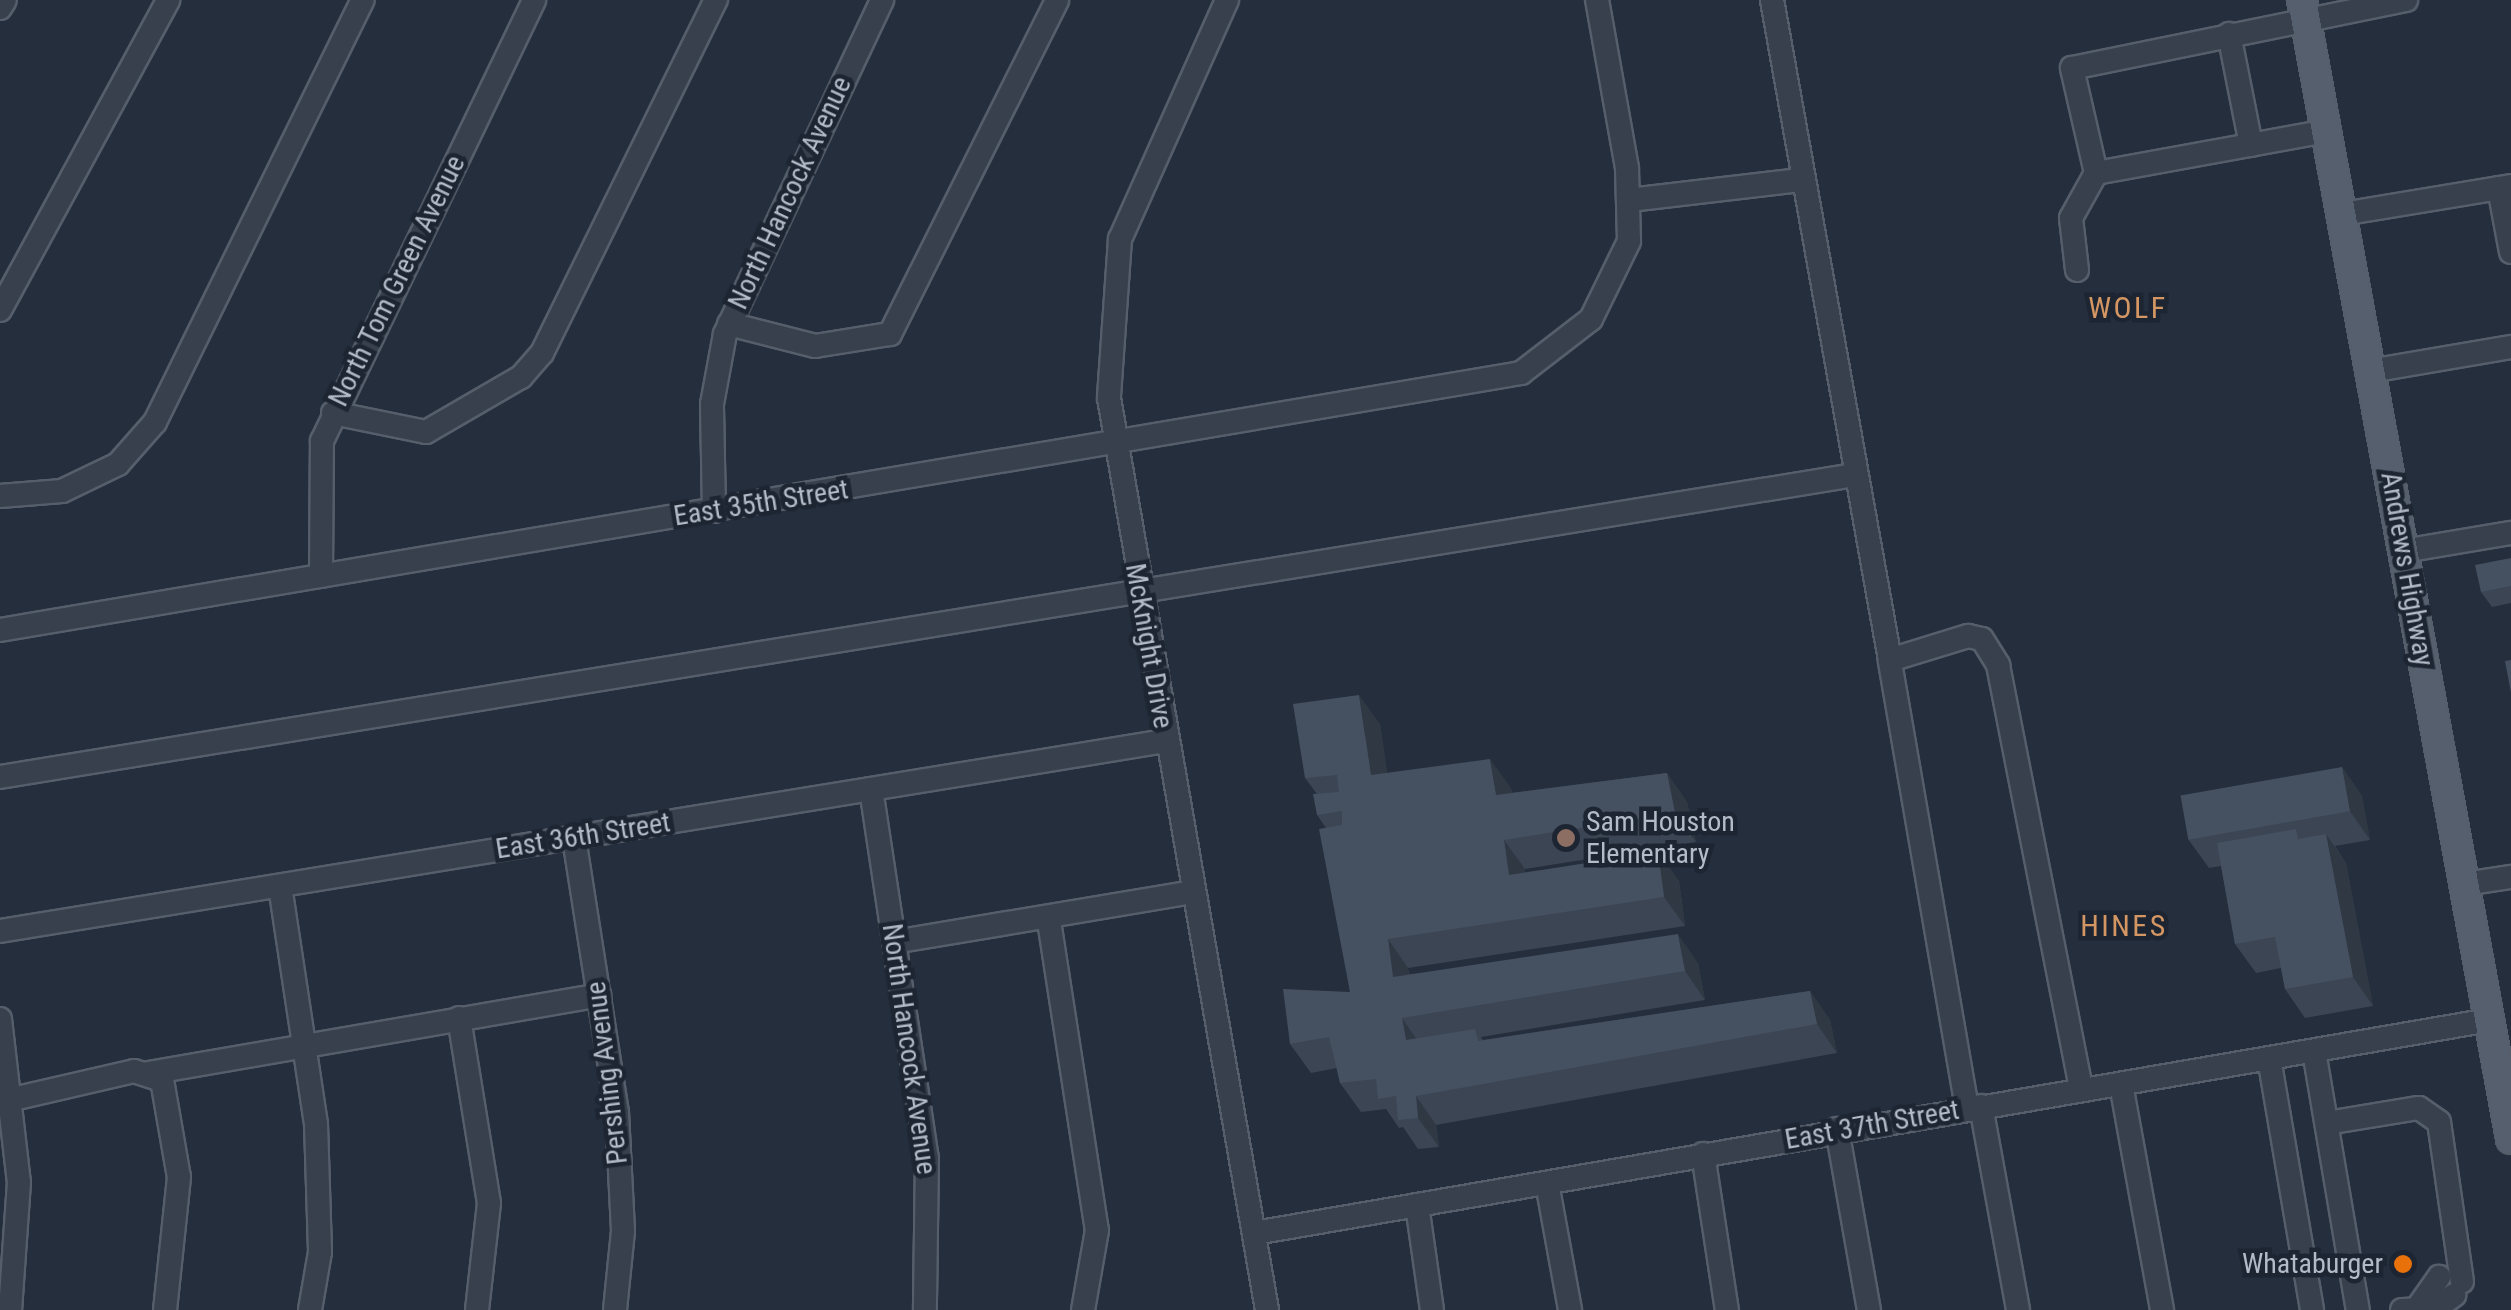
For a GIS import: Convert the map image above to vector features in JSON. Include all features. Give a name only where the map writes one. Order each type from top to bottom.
[{"type":"main road","name":"Andrews Highway","points":[[2304,8],[2489,1020],[2503,1049],[2511,1139]]},
{"type":"street","points":[[0,8],[5,0]]},
{"type":"street","points":[[0,310],[168,0]]},
{"type":"street","points":[[0,496],[76,484],[118,464],[155,422],[363,0]]},
{"type":"street","name":"North Tom Green Avenue","points":[[322,576],[316,483],[334,413],[534,0]]},
{"type":"street","points":[[334,413],[426,432],[522,377],[716,0]]},
{"type":"street","name":"North Hancock Avenue","points":[[714,511],[712,404],[729,324],[882,0]]},
{"type":"street","points":[[729,324],[815,346],[890,334],[1057,0]]},
{"type":"street","name":"McKnight Drive","points":[[1227,0],[1120,239],[1107,334],[1114,445],[1268,1310]]},
{"type":"street","points":[[1597,0],[1630,200],[1800,180]]},
{"type":"street","points":[[1772,0],[1800,180],[1854,475],[1974,1108],[2018,1310]]},
{"type":"street","points":[[2077,270],[2070,218],[2096,173],[2072,68],[2229,34],[2304,8],[2406,0]]},
{"type":"street","points":[[2229,34],[2252,145]]},
{"type":"street","points":[[2096,173],[2327,131]]},
{"type":"street","points":[[2342,214],[2505,187],[2511,252]]},
{"type":"street","name":"East 35th Street","points":[[0,630],[1114,445],[1521,373],[1564,345],[1612,289],[1629,241],[1630,200]]},
{"type":"street","points":[[2370,370],[2511,347]]},
{"type":"street","points":[[0,777],[1140,595],[1854,475]]},
{"type":"street","points":[[2404,551],[2511,533]]},
{"type":"street","points":[[1890,660],[1968,636],[1982,639],[1998,665],[2081,1090]]},
{"type":"street","name":"East 36th Street","points":[[0,932],[1166,740]]},
{"type":"street","name":"North Hancock Avenue","points":[[871,789],[927,1158],[926,1310]]},
{"type":"street","name":"Pershing Avenue","points":[[574,838],[599,994],[623,1231],[614,1310]]},
{"type":"street","points":[[2464,884],[2511,877]]},
{"type":"street","points":[[280,886],[304,1043],[320,1252],[310,1310]]},
{"type":"street","points":[[894,942],[1049,921],[1194,892]]},
{"type":"street","points":[[1049,921],[1097,1230],[1083,1310]]},
{"type":"street","points":[[9,1095],[599,994]]},
{"type":"street","points":[[0,1018],[19,1182],[10,1310]]},
{"type":"street","points":[[459,1018],[489,1203],[478,1310]]},
{"type":"street","name":"East 37th Street","points":[[1255,1233],[1838,1129],[2489,1020]]},
{"type":"street","points":[[2314,1050],[2358,1310]]},
{"type":"street","points":[[2269,1058],[2312,1310]]},
{"type":"street","points":[[150,1073],[166,1090],[179,1176],[165,1310]]},
{"type":"street","points":[[2122,1084],[2162,1310]]},
{"type":"street","points":[[2327,1123],[2418,1108],[2439,1122],[2452,1197],[2450,1279],[2410,1309]]},
{"type":"street","points":[[1838,1129],[1869,1310]]},
{"type":"street","points":[[1703,1154],[1727,1310]]},
{"type":"street","points":[[1546,1182],[1570,1310]]},
{"type":"street","points":[[1417,1205],[1432,1310]]},
{"type":"building","points":[[2511,558],[2511,586],[2481,592],[2475,565]]},
{"type":"building","points":[[2511,660],[2511,693],[2505,661]]},
{"type":"building","points":[[1359,695],[1371,775],[1490,759],[1496,795],[1667,773],[1675,813],[1504,840],[1509,875],[1658,852],[1664,897],[1388,939],[1393,977],[1678,934],[1685,971],[1402,1018],[1406,1040],[1475,1029],[1478,1041],[1810,991],[1817,1024],[1416,1096],[1418,1118],[1398,1120],[1396,1096],[1378,1099],[1376,1079],[1340,1083],[1329,1037],[1290,1044],[1283,989],[1350,992],[1319,829],[1342,825],[1342,811],[1317,815],[1313,794],[1339,792],[1337,775],[1305,778],[1293,704]]},
{"type":"building","points":[[2342,767],[2350,811],[2188,840],[2180,795]]},
{"type":"building","points":[[2296,829],[2298,839],[2326,834],[2353,977],[2285,989],[2275,937],[2235,944],[2217,843]]},
{"type":"place","name":"Sam Houston Elementary","points":[[1566,838]]},
{"type":"place","name":"Whataburger","points":[[2403,1264]]},
{"type":"district","name":"WOLF","points":[[2128,308]]},
{"type":"district","name":"HINES","points":[[2124,926]]}]
